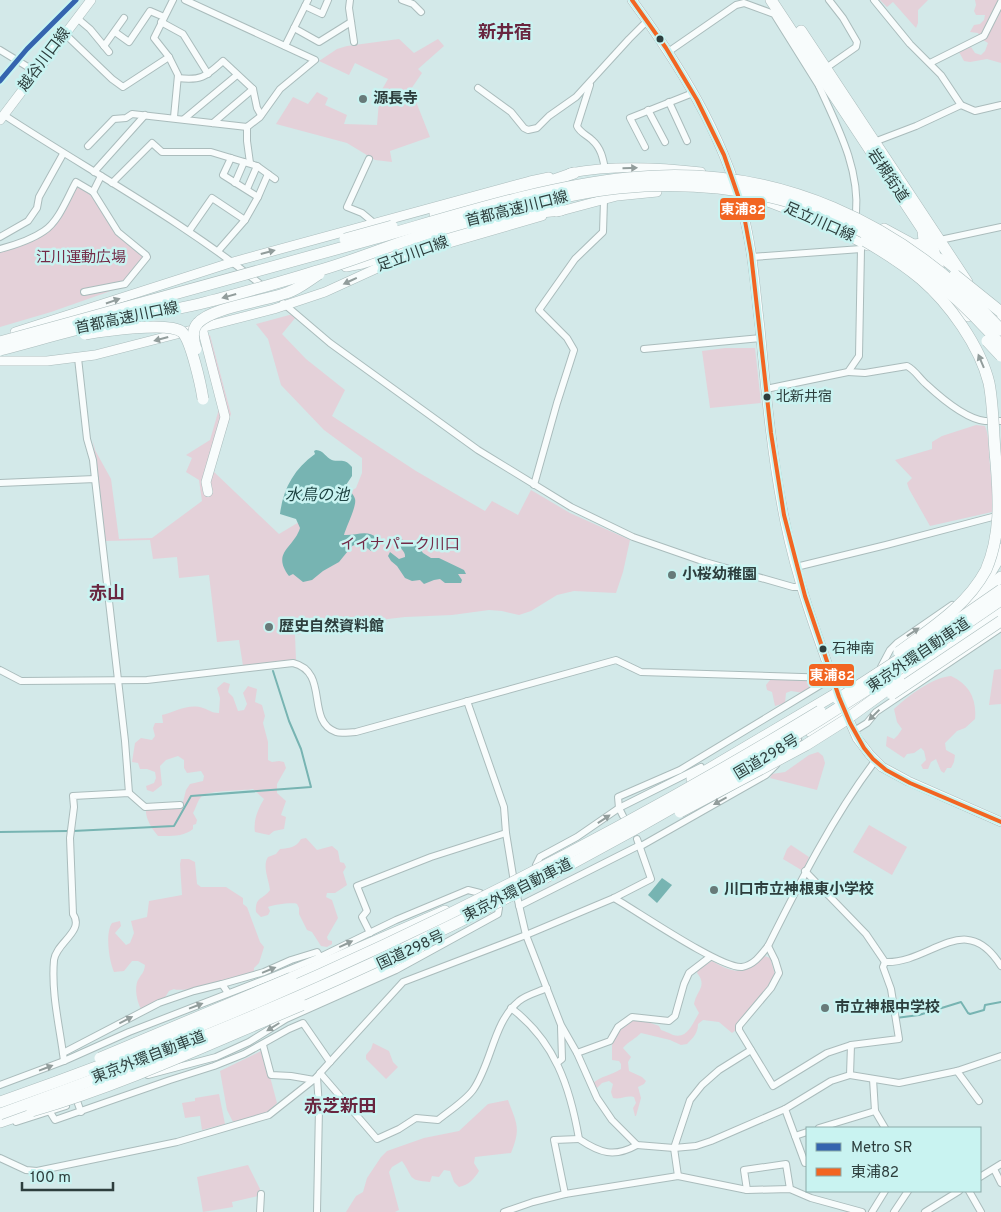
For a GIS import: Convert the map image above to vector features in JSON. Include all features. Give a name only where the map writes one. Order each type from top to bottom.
[{"type":"highway","name":"岩槻街道","points":[[772,0],[826,68],[961,274],[1001,322]]},
{"type":"highway","name":"岩槻街道","points":[[778,8],[822,84],[923,230],[936,256],[944,284],[953,298],[1001,350]]},
{"type":"highway","points":[[138,304],[233,271],[528,189],[574,173]]},
{"type":"highway","name":"首都高速川口線","points":[[0,342],[506,202],[599,181],[630,178],[699,177],[741,181],[809,199],[868,223],[917,254],[949,278],[1001,330]]},
{"type":"highway","name":"首都高速川口線","points":[[0,350],[114,320],[198,304],[326,269],[425,234],[507,211],[588,192],[618,188],[682,185],[766,196],[804,207],[832,217],[890,246],[923,269],[949,291],[1001,345]]},
{"type":"highway","points":[[766,196],[829,221],[880,250],[922,280],[965,317],[1001,356]]},
{"type":"highway","points":[[0,350],[118,329],[173,328],[182,332],[187,340],[206,398],[193,339],[194,328],[211,314],[288,293],[326,269],[362,263],[507,218],[561,210]]},
{"type":"highway","points":[[868,223],[910,244],[937,261],[1001,312]]},
{"type":"highway","points":[[915,245],[922,244],[924,241],[923,230]]},
{"type":"highway","points":[[922,280],[948,308],[972,343],[986,373],[990,394],[1000,501],[998,534],[986,570],[959,607]]},
{"type":"highway","points":[[1001,489],[1001,502]]},
{"type":"highway","points":[[818,712],[959,607],[985,580],[996,562],[1001,549]]},
{"type":"highway","points":[[911,646],[1001,576]]},
{"type":"highway","name":"国道298号","points":[[0,1097],[114,1056],[317,971],[513,877],[626,817],[789,723],[881,667],[1001,584]]},
{"type":"highway","name":"東京外環自動車道","points":[[0,1102],[163,1042],[339,967],[530,875],[634,818],[818,712],[926,642],[1001,590]]},
{"type":"highway","name":"東京外環自動車道","points":[[0,1114],[133,1065],[207,1035],[345,976],[468,918],[581,859],[710,786],[859,696],[1001,600]]},
{"type":"highway","name":"国道298号","points":[[0,1121],[200,1044],[420,947],[499,908],[518,902],[798,740],[844,716],[1001,606]]},
{"type":"highway","points":[[581,859],[663,822],[806,745],[844,716],[1001,611]]},
{"type":"highway","points":[[844,716],[906,686],[1001,621]]},
{"type":"highway","points":[[12,1098],[118,1050],[445,911]]},
{"type":"highway","points":[[0,1121],[104,1088],[366,977],[420,947]]},
{"type":"main road","name":"越谷川口線","points":[[2,118],[91,0]]},
{"type":"main road","points":[[632,0],[668,52],[693,93],[708,122],[738,196],[752,257],[766,389],[780,494],[796,567],[844,716],[864,748],[875,761],[889,772],[1001,822]]},
{"type":"main road","name":"足立川口線","points":[[0,336],[233,262],[374,223],[530,181],[606,169],[667,168],[730,174],[796,190],[856,214],[936,256],[961,274]]},
{"type":"main road","name":"足立川口線","points":[[0,361],[46,361],[78,358],[115,351],[286,306],[325,292],[404,256],[561,210],[617,196],[681,190],[712,191],[773,203],[823,223],[914,277],[978,325]]},
{"type":"main road","points":[[202,328],[225,417],[206,482],[208,492]]},
{"type":"street","points":[[173,0],[154,38],[169,57],[178,75],[174,117]]},
{"type":"street","points":[[88,146],[114,119],[126,118],[132,114],[247,126],[261,115],[280,90],[315,60],[185,0]]},
{"type":"street","points":[[285,46],[306,3],[322,14],[328,0]]},
{"type":"street","points":[[350,0],[349,8],[354,42]]},
{"type":"street","points":[[402,0],[414,4],[421,12]]},
{"type":"street","points":[[826,68],[856,47],[857,42],[843,18],[829,0]]},
{"type":"street","points":[[874,0],[910,44],[941,75],[961,105],[975,111],[1001,105]]},
{"type":"street","points":[[930,64],[984,36],[1001,2]]},
{"type":"street","points":[[668,52],[740,3],[778,8]]},
{"type":"street","points":[[115,32],[129,42],[150,11],[183,34],[208,74]]},
{"type":"street","points":[[77,18],[90,29],[110,52]]},
{"type":"street","points":[[104,46],[124,18]]},
{"type":"street","points":[[294,28],[319,42],[351,22]]},
{"type":"street","points":[[478,88],[506,108],[524,128],[528,130],[537,128],[549,116],[576,98],[623,46],[648,22]]},
{"type":"street","points":[[65,34],[112,79],[123,87],[169,57]]},
{"type":"street","points":[[0,50],[36,72]]},
{"type":"street","points":[[178,78],[194,79],[204,77],[223,61],[253,89],[257,108],[261,115]]},
{"type":"street","points":[[184,119],[238,75]]},
{"type":"street","points":[[591,83],[577,126],[601,151],[606,169]]},
{"type":"street","points":[[822,84],[848,151],[857,200],[856,214]]},
{"type":"street","points":[[213,123],[253,89]]},
{"type":"street","points":[[645,147],[630,118],[693,93]]},
{"type":"street","points":[[669,102],[687,141]]},
{"type":"street","points":[[874,142],[916,126],[961,105]]},
{"type":"street","points":[[648,110],[665,142]]},
{"type":"street","points":[[94,172],[145,116]]},
{"type":"street","points":[[2,118],[101,176],[189,231],[233,262],[330,343],[478,450],[571,507],[633,537],[705,562],[793,587],[802,587]]},
{"type":"street","points":[[247,126],[246,141],[250,164],[247,189]]},
{"type":"street","points":[[112,184],[152,143],[162,152],[211,152],[250,164],[276,179]]},
{"type":"street","points":[[0,237],[28,221],[37,208],[39,198],[63,154]]},
{"type":"street","points":[[231,158],[223,175],[258,197]]},
{"type":"street","points":[[369,159],[347,207],[362,213],[374,223]]},
{"type":"street","points":[[235,183],[250,164]]},
{"type":"street","points":[[218,252],[245,220],[268,174]]},
{"type":"street","points":[[93,192],[101,176]]},
{"type":"street","points":[[0,249],[17,244],[45,231],[61,210],[76,182],[93,192],[118,232],[146,255],[147,258],[125,284],[84,292]]},
{"type":"street","points":[[189,231],[212,198],[245,220]]},
{"type":"street","points":[[534,485],[574,350],[566,338],[539,310],[575,259],[603,232],[604,200]]},
{"type":"street","points":[[940,240],[1001,227]]},
{"type":"street","points":[[752,257],[863,246],[859,356],[848,372]]},
{"type":"street","points":[[644,349],[761,338]]},
{"type":"street","points":[[78,358],[87,439],[93,460],[129,793],[145,807],[180,805]]},
{"type":"street","points":[[766,389],[848,372],[865,373],[907,366],[945,400],[968,415],[984,421],[1001,421]]},
{"type":"street","points":[[0,483],[95,479]]},
{"type":"street","points":[[796,567],[1001,514],[997,544],[990,559],[972,584],[952,605],[897,643],[890,650],[881,667]]},
{"type":"street","points":[[854,731],[867,723],[876,712],[1001,628]]},
{"type":"street","points":[[0,670],[21,681],[147,680],[293,664],[303,666],[310,673],[313,678],[321,717],[325,725],[337,733],[356,732],[616,660],[641,672],[833,678]]},
{"type":"street","points":[[623,816],[619,808],[618,797],[680,770],[833,678]]},
{"type":"street","points":[[467,701],[504,807],[513,877],[526,935],[561,1025],[577,1054],[596,1098],[612,1120],[637,1145]]},
{"type":"street","points":[[536,865],[540,857],[577,837],[619,808],[690,774],[775,725],[789,723]]},
{"type":"street","points":[[518,902],[639,843],[766,775],[798,740]]},
{"type":"street","points":[[614,898],[710,957],[735,967],[748,966],[768,946],[805,871],[855,788],[875,761]]},
{"type":"street","points":[[64,1061],[54,992],[54,960],[56,952],[76,928],[77,923],[72,914],[70,838],[74,807],[73,796],[129,793]]},
{"type":"street","points":[[370,933],[362,917],[368,911],[357,886],[431,857],[506,833]]},
{"type":"street","points":[[0,1158],[26,1170],[37,1171],[176,1142],[269,1115],[317,1076],[404,982],[526,935],[614,898],[651,879],[639,843]]},
{"type":"street","points":[[805,871],[866,934],[885,962],[894,963],[940,946],[966,939],[981,944],[993,954],[1001,966]]},
{"type":"street","points":[[0,1085],[64,1061],[129,1032],[271,978],[320,957],[396,920],[468,890],[480,893]]},
{"type":"street","points":[[0,1127],[50,1112],[142,1077],[216,1057],[249,1042],[286,1019],[396,970],[498,914],[499,908]]},
{"type":"street","points":[[768,946],[779,974],[772,988],[738,1030],[773,1086],[827,1053],[851,1046],[899,1039],[891,989],[883,967],[885,962]]},
{"type":"street","points":[[63,1053],[159,1003],[194,991],[264,972],[291,960],[317,952],[320,957]]},
{"type":"street","points":[[577,1054],[610,1041],[618,1027],[632,1017],[669,1021],[673,1019],[689,973],[710,957]]},
{"type":"street","points":[[396,970],[404,982]]},
{"type":"street","points":[[222,984],[228,993]]},
{"type":"street","points":[[263,1045],[271,1075],[317,1076],[377,1139],[399,1129],[416,1118],[438,1120],[473,1091],[511,1008],[520,1000],[547,988]]},
{"type":"street","points":[[511,1008],[526,1019],[534,1028],[557,1063],[567,1084],[572,1101],[579,1139]]},
{"type":"street","points":[[50,1112],[55,1120],[214,1066],[253,1050],[289,1028],[303,1023],[330,1062]]},
{"type":"street","points":[[557,1063],[562,1059],[561,1025]]},
{"type":"street","points":[[83,1042],[88,1051]]},
{"type":"street","points":[[249,1042],[253,1050]]},
{"type":"street","points":[[850,1075],[851,1046]]},
{"type":"street","points":[[678,1176],[674,1148],[690,1100],[702,1085],[719,1070],[751,1050]]},
{"type":"street","points":[[565,1194],[554,1140],[579,1139],[594,1149],[610,1154],[628,1150],[637,1145],[674,1148],[696,1146],[711,1142],[786,1109],[831,1081],[850,1075],[899,1083],[957,1072],[1001,1056]]},
{"type":"street","points":[[957,1072],[979,1101]]},
{"type":"street","points":[[317,1076],[319,1107],[317,1212]]},
{"type":"street","points":[[873,1079],[875,1110],[884,1127]]},
{"type":"street","points":[[77,1101],[81,1112]]},
{"type":"street","points":[[786,1109],[806,1163]]},
{"type":"street","points":[[823,1127],[875,1110]]},
{"type":"street","points":[[795,1136],[806,1132]]},
{"type":"street","points":[[747,1190],[744,1170],[786,1164],[790,1189]]},
{"type":"street","points":[[981,1177],[1001,1164]]},
{"type":"street","points":[[994,1169],[1001,1183]]},
{"type":"street","points":[[504,1212],[532,1202],[565,1194],[678,1176],[747,1190],[790,1189],[811,1198],[862,1212]]},
{"type":"street","points":[[872,1212],[884,1192]]},
{"type":"street","points":[[894,1212],[907,1192]]},
{"type":"street","points":[[925,1212],[957,1192]]},
{"type":"street","points":[[970,1192],[981,1212]]},
{"type":"street","points":[[260,1212],[261,1194]]},
{"type":"green space","points":[[880,0],[928,0],[918,10],[916,28],[893,2],[887,7]]},
{"type":"green space","points":[[975,0],[1001,0],[1001,63],[987,59],[970,62],[964,61],[959,52],[971,47],[975,53],[981,55],[988,43],[978,33],[970,32],[974,25],[980,24],[984,20],[985,15],[976,15],[974,11]]},
{"type":"green space","name":"源長寺","points":[[399,39],[414,53],[438,39],[444,46],[418,69],[422,73],[411,89],[430,137],[390,151],[392,162],[375,160],[347,143],[276,124],[293,97],[308,104],[317,92],[328,98],[325,105],[347,115],[344,124],[377,125],[379,101],[376,100],[388,79],[355,63],[349,75],[319,61],[337,49],[347,46]]},
{"type":"green space","name":"江川運動広場","points":[[78,185],[93,197],[117,235],[145,256],[122,287],[51,312],[0,327],[0,252],[43,236],[53,228]]},
{"type":"green space","name":"イイナパーク川口","points":[[293,314],[296,317],[282,334],[306,359],[345,390],[332,416],[416,471],[485,511],[492,501],[518,515],[531,490],[570,513],[630,540],[616,593],[574,591],[557,595],[531,611],[519,615],[489,610],[452,615],[405,617],[302,629],[301,634],[295,635],[296,660],[243,666],[239,640],[217,642],[209,575],[179,578],[177,557],[153,559],[150,540],[104,541],[93,440],[95,450],[111,479],[119,539],[152,538],[202,501],[199,480],[186,472],[192,458],[186,455],[210,440],[219,409],[201,338],[210,335],[231,414],[213,471],[279,534],[356,488],[362,473],[362,458],[324,430],[281,385],[268,339],[256,324]]},
{"type":"green space","points":[[725,348],[755,348],[761,403],[710,408],[702,351]]},
{"type":"green space","points":[[976,425],[985,426],[988,436],[993,494],[992,512],[930,526],[909,489],[907,483],[912,478],[895,460],[932,449],[932,442],[942,436]]},
{"type":"green space","points":[[1001,669],[1001,704],[989,705],[994,670]]},
{"type":"green space","points":[[951,676],[963,683],[971,693],[975,705],[975,719],[965,728],[957,731],[945,743],[946,750],[955,755],[951,768],[947,768],[944,773],[941,771],[936,759],[931,762],[928,769],[923,769],[921,765],[926,760],[924,751],[921,748],[914,753],[907,754],[904,758],[886,746],[887,736],[894,739],[902,729],[897,722],[894,709],[913,693],[929,683]]},
{"type":"green space","points":[[770,680],[817,681],[819,684],[804,693],[791,691],[786,693],[785,703],[775,706],[772,692],[767,690],[766,685]]},
{"type":"green space","points":[[224,682],[230,684],[228,692],[233,697],[238,711],[244,710],[247,704],[243,693],[248,686],[257,689],[255,702],[262,705],[265,716],[263,723],[268,742],[268,760],[284,762],[286,768],[277,784],[277,793],[286,801],[281,815],[286,817],[284,829],[274,831],[269,835],[255,832],[256,815],[264,799],[253,789],[206,794],[199,799],[193,813],[197,820],[196,824],[193,825],[193,829],[181,835],[158,836],[151,827],[146,809],[182,806],[186,790],[190,784],[203,781],[204,776],[201,771],[187,773],[184,768],[184,760],[178,756],[166,760],[160,766],[162,785],[153,792],[147,790],[146,786],[154,783],[156,778],[155,772],[140,769],[138,763],[132,762],[135,743],[141,738],[152,740],[155,736],[153,728],[155,723],[163,723],[162,715],[182,708],[193,707],[219,713],[220,698],[217,688]]},
{"type":"green space","points":[[818,752],[823,756],[825,763],[817,790],[770,778],[772,774],[785,772],[809,755]]},
{"type":"green space","points":[[869,825],[907,847],[892,875],[853,852]]},
{"type":"green space","points":[[306,838],[317,850],[332,846],[338,851],[340,862],[344,863],[346,867],[343,872],[347,885],[335,893],[327,893],[326,897],[332,900],[338,918],[327,937],[328,940],[332,941],[332,944],[327,947],[321,946],[312,932],[307,930],[299,914],[297,904],[291,903],[268,907],[270,911],[268,915],[261,917],[256,912],[258,901],[270,890],[266,869],[268,857],[276,854],[280,849],[295,846],[301,839]]},
{"type":"green space","points":[[791,845],[809,857],[803,871],[783,859]]},
{"type":"green space","points":[[181,859],[189,859],[195,862],[197,884],[201,887],[226,887],[243,898],[243,904],[247,907],[260,942],[264,947],[254,972],[200,987],[174,989],[169,991],[164,999],[141,1009],[137,999],[136,987],[145,965],[138,961],[132,961],[124,971],[114,972],[108,947],[110,928],[112,923],[120,921],[121,926],[115,933],[126,945],[130,943],[134,933],[131,921],[147,917],[149,901],[182,895]]},
{"type":"green space","points":[[765,956],[770,958],[775,974],[768,988],[732,1033],[719,1022],[703,1020],[698,1024],[696,1033],[687,1044],[681,1045],[670,1040],[641,1033],[623,1048],[631,1057],[628,1062],[629,1071],[646,1081],[638,1087],[641,1098],[636,1116],[633,1108],[636,1103],[634,1097],[613,1098],[611,1092],[613,1084],[609,1081],[602,1083],[597,1088],[593,1083],[621,1069],[619,1061],[612,1060],[612,1045],[622,1027],[631,1021],[640,1019],[678,1036],[689,1030],[699,1013],[694,1004],[701,985],[697,973],[698,969],[712,961],[728,969],[740,970],[751,966]]},
{"type":"green space","points":[[373,1043],[389,1051],[393,1062],[398,1067],[386,1079],[366,1059],[366,1055]]},
{"type":"green space","points":[[263,1050],[277,1103],[266,1114],[233,1122],[227,1110],[220,1071]]},
{"type":"green space","points":[[219,1094],[225,1124],[202,1130],[200,1116],[185,1118],[182,1103],[195,1101],[195,1098]]},
{"type":"green space","points":[[508,1100],[517,1126],[516,1138],[511,1153],[475,1157],[474,1163],[479,1171],[468,1183],[459,1187],[454,1182],[450,1171],[444,1170],[439,1177],[432,1176],[430,1182],[414,1179],[402,1161],[392,1167],[389,1172],[399,1210],[395,1212],[346,1212],[356,1196],[363,1192],[367,1178],[387,1151],[424,1138],[459,1131],[488,1104]]},
{"type":"green space","points":[[248,1165],[260,1189],[258,1196],[232,1202],[233,1207],[203,1212],[197,1177]]},
{"type":"water","name":"水鳥の池","points":[[314,451],[322,452],[330,459],[346,462],[352,467],[352,476],[346,485],[355,502],[344,535],[365,533],[377,538],[371,551],[360,543],[352,546],[339,562],[312,580],[303,582],[293,574],[289,576],[282,561],[286,550],[300,528],[296,519],[280,514],[284,496],[291,480],[301,466],[315,454]]},
{"type":"water","points":[[399,539],[416,543],[423,553],[431,558],[439,558],[464,570],[466,574],[458,574],[462,580],[461,583],[445,583],[440,579],[424,584],[420,580],[412,581],[405,578],[388,556],[390,552],[399,559],[405,557],[396,541]]},
{"type":"water","points":[[662,878],[672,885],[657,903],[648,895]]},
{"type":"waterway","points":[[73,831],[174,826],[191,796],[311,787],[301,749],[289,721],[273,671]]},
{"type":"waterway","points":[[0,832],[68,831]]},
{"type":"waterway","points":[[896,1018],[919,1015],[961,1002],[970,1014],[984,1010],[985,1005],[1001,1002]]},
{"type":"metro line","name":"SR","points":[[0,81],[27,49],[76,0]]},
{"type":"transit line","name":"東浦82","points":[[632,0],[666,48],[697,100],[724,155],[743,210],[751,254],[771,433],[784,515],[805,596],[839,697],[850,723],[864,748],[886,770],[910,783],[1001,822]]},
{"type":"place","name":"源長寺","points":[[363,99]]},
{"type":"place","name":"北新井宿","points":[[767,397]]},
{"type":"place","name":"小桜幼稚園","points":[[672,575]]},
{"type":"place","name":"歴史自然資料館","points":[[269,627]]},
{"type":"place","name":"石神南","points":[[823,649]]},
{"type":"place","name":"川口市立神根東小学校","points":[[714,890]]},
{"type":"place","name":"市立神根中学校","points":[[825,1008]]},
{"type":"district","name":"新井宿","points":[[505,33]]},
{"type":"district","name":"赤山","points":[[107,594]]},
{"type":"district","name":"赤芝新田","points":[[340,1107]]}]
